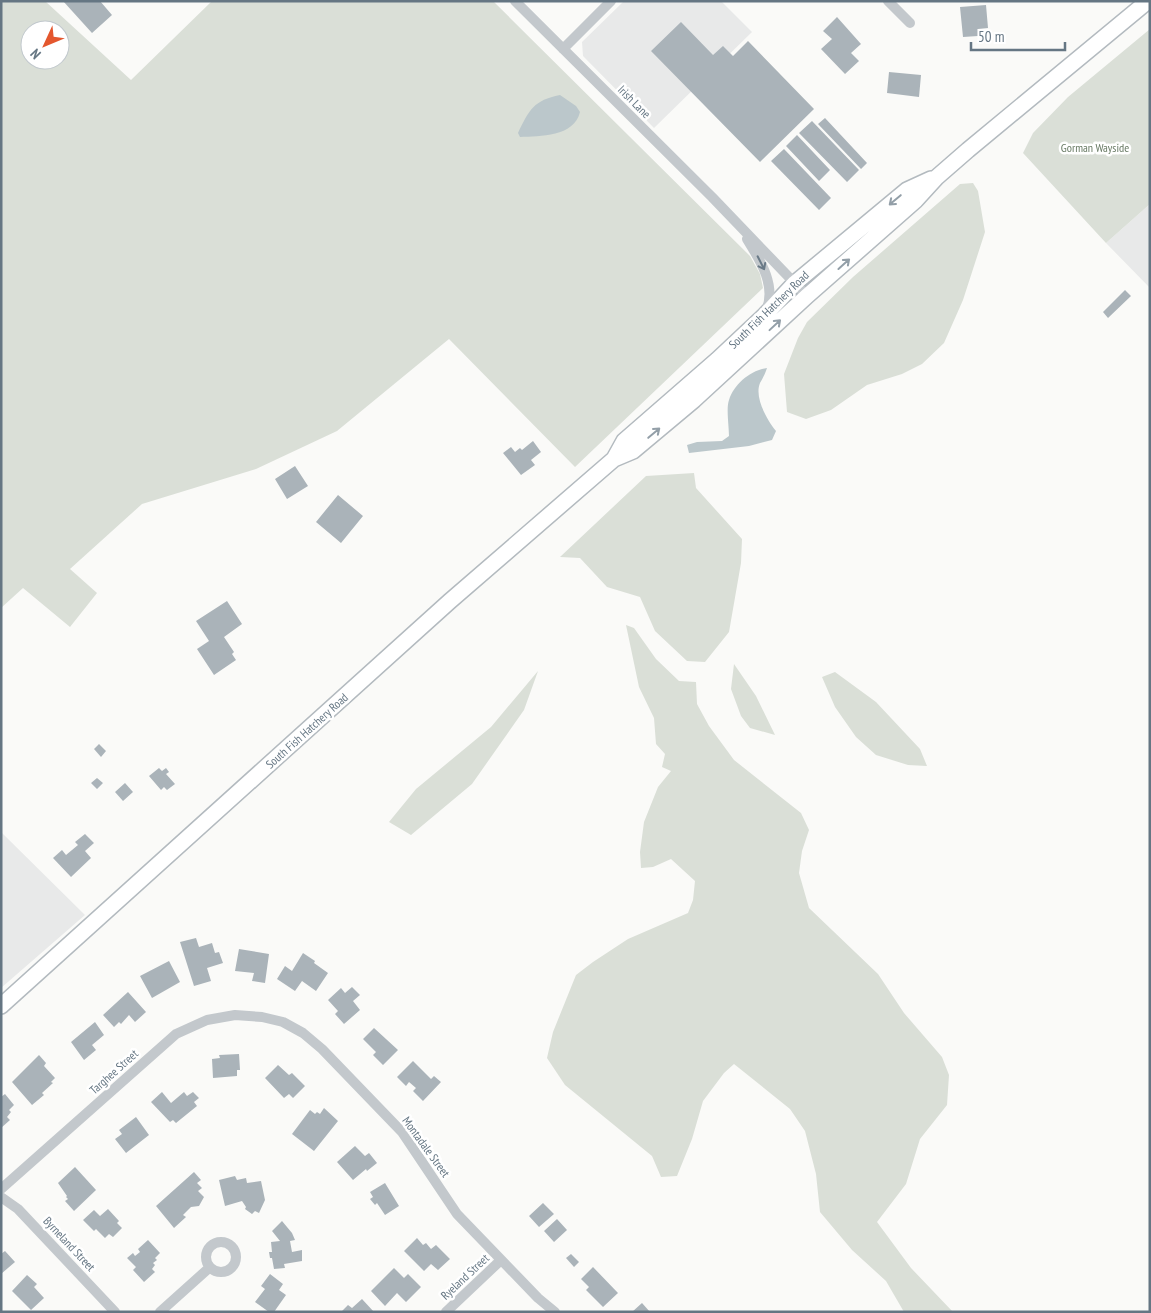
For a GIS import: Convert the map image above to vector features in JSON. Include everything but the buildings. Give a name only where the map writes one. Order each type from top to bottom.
[{"type":"main road","name":"South Fish Hatchery Road","points":[[1,1006],[450,601],[614,459],[633,451],[694,400],[807,296],[916,200],[937,177],[1148,1]]},
{"type":"main road","name":"South Fish Hatchery Road","points":[[614,459],[624,441],[698,377],[765,315],[795,283],[907,190],[937,177]]},
{"type":"street","name":"Irish Lane","points":[[514,1],[736,221],[807,296]]},
{"type":"street","points":[[563,49],[611,1]]},
{"type":"street","points":[[888,1],[910,23]]},
{"type":"street","name":"Irish Lane","points":[[736,221],[765,273],[771,294],[765,315]]},
{"type":"street","name":"Targhee Street","points":[[1,1189],[176,1034],[207,1020],[235,1016],[262,1017]]},
{"type":"street","name":"Montadale Street","points":[[262,1017],[283,1022],[303,1033],[356,1083],[402,1132],[457,1214],[538,1298],[555,1312]]},
{"type":"street","name":"Byrneland Street","points":[[1,1197],[18,1209],[115,1312]]},
{"type":"street","name":"Ryeland Street","points":[[446,1312],[501,1260]]},
{"type":"street","points":[[160,1312],[209,1268]]},
{"type":"shaded area","points":[[624,1],[721,1],[752,32],[654,128],[583,56],[582,42]]},
{"type":"shaded area","points":[[560,95],[576,106],[580,112],[577,120],[564,131],[555,134],[520,137],[518,133],[533,107],[544,100]]},
{"type":"shaded area","points":[[1150,204],[1150,288],[1106,243]]},
{"type":"shaded area","points":[[767,368],[760,383],[759,395],[765,415],[776,431],[772,440],[749,446],[689,453],[687,445],[697,442],[722,441],[729,436],[728,408],[731,394],[739,383],[749,375]]},
{"type":"shaded area","points":[[1,832],[85,915],[1,988]]},
{"type":"green space","points":[[1,1],[45,1],[66,20],[20,20],[20,70],[70,70],[70,24],[131,80],[212,1],[493,1],[750,256],[760,274],[763,288],[575,467],[449,339],[337,431],[256,469],[142,504],[70,569],[97,593],[70,627],[23,588],[1,608]]},
{"type":"green space","name":"Gorman Wayside","points":[[1150,29],[1150,204],[1106,243],[1023,153],[1033,133],[1068,97]]},
{"type":"green space","points":[[973,183],[978,191],[985,232],[963,300],[944,343],[922,364],[902,374],[867,385],[831,410],[806,419],[787,412],[784,374],[798,338],[807,322],[853,277],[960,184]]},
{"type":"green space","points":[[694,473],[696,488],[742,539],[741,563],[729,632],[705,662],[687,661],[655,631],[640,597],[607,587],[580,558],[560,557],[646,476]]},
{"type":"green space","points":[[626,625],[634,628],[656,659],[679,681],[696,682],[697,704],[709,726],[734,760],[801,813],[809,830],[802,851],[799,873],[809,908],[878,974],[904,1013],[942,1057],[949,1075],[947,1105],[920,1139],[906,1184],[877,1222],[911,1268],[953,1312],[904,1312],[886,1281],[852,1250],[820,1212],[816,1174],[805,1131],[790,1109],[734,1064],[724,1073],[703,1101],[692,1139],[677,1176],[661,1177],[652,1156],[565,1085],[547,1058],[553,1032],[576,975],[628,939],[688,913],[693,900],[695,881],[671,859],[653,867],[641,868],[640,852],[644,822],[658,787],[671,771],[662,767],[665,754],[656,744],[654,718],[639,687]]},
{"type":"green space","points":[[734,664],[756,696],[775,735],[750,728],[741,716],[731,689]]},
{"type":"green space","points":[[538,671],[524,710],[472,784],[411,835],[389,822],[416,789],[491,727]]},
{"type":"green space","points":[[835,672],[876,702],[920,749],[927,766],[908,765],[876,755],[856,737],[835,707],[822,677]]}]
